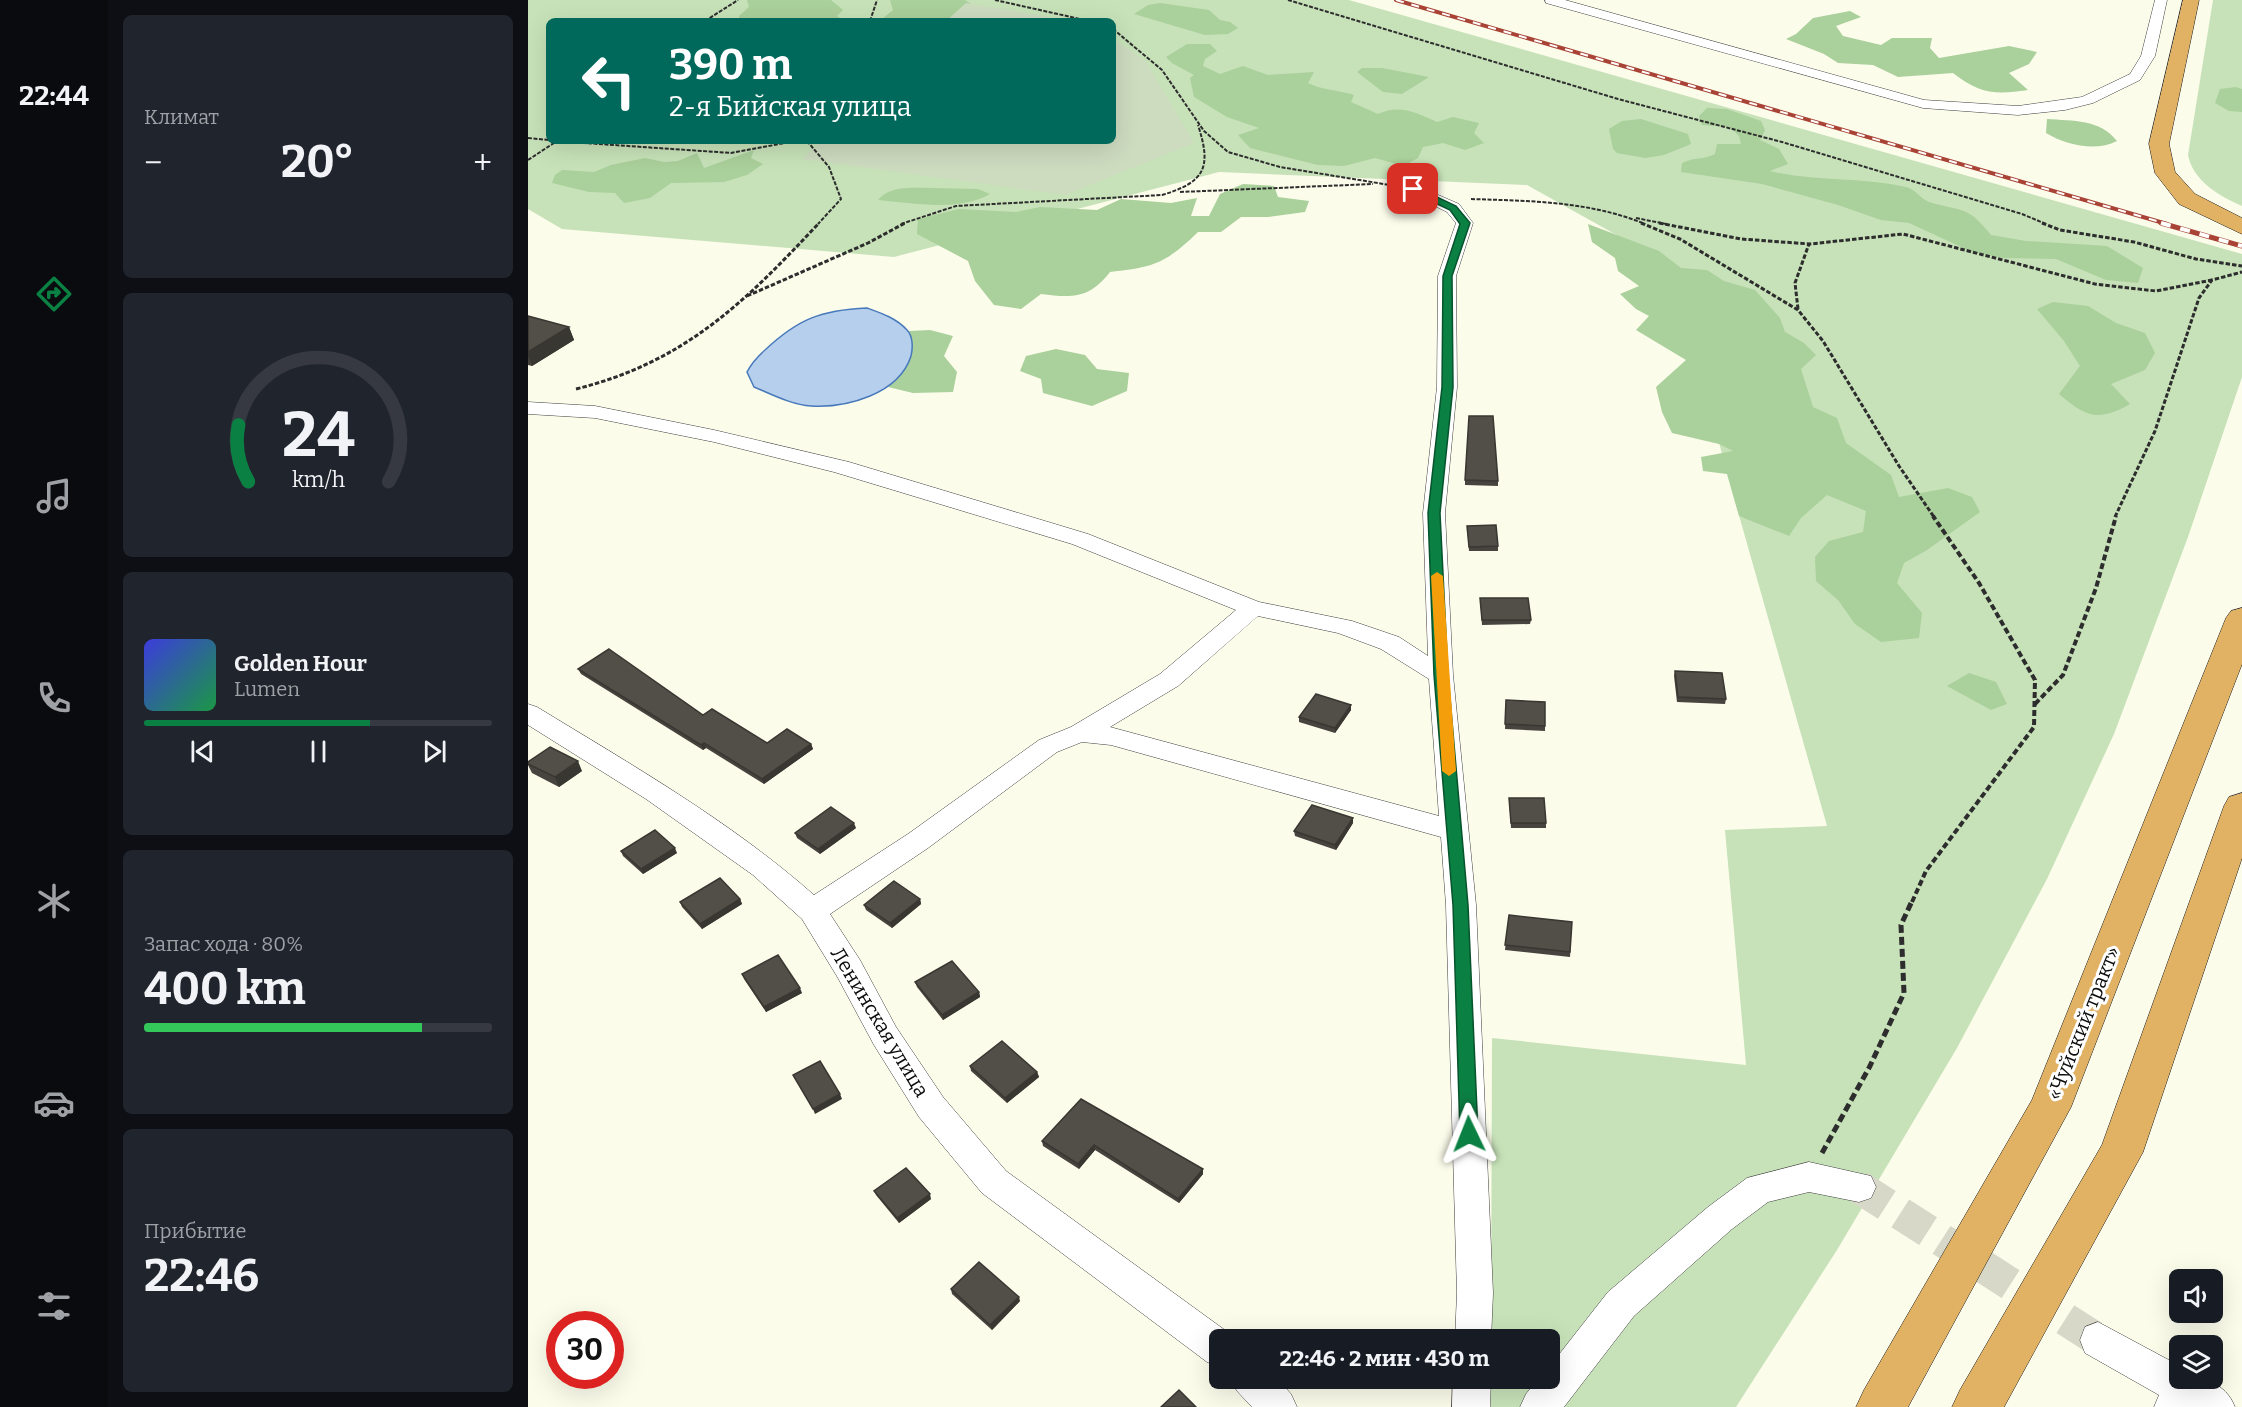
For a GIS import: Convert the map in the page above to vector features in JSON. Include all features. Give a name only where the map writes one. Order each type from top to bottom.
[{"type":"highway","points":[[2191,0],[2159,144],[2165,173],[2187,199],[2242,227]]},
{"type":"highway","name":"«Чуйский тракт»","points":[[1881,1407],[2050,1107],[2227,663],[2242,618]]},
{"type":"highway","points":[[1977,1407],[2121,1152],[2242,806]]},
{"type":"street","points":[[1551,0],[1923,104],[1969,110],[2036,110],[2084,103],[2124,85],[2141,72],[2161,0]]},
{"type":"street","points":[[1401,187],[1453,208],[1465,223],[1447,276],[1447,387],[1434,513],[1441,675],[1461,917],[1475,1293],[1473,1329]]},
{"type":"street","points":[[528,408],[596,412],[714,436],[841,467],[1080,539],[1253,608],[1353,630],[1390,643],[1441,675]]},
{"type":"street","points":[[812,911],[918,841],[1048,746],[1080,733],[1169,680],[1253,608]]},
{"type":"street","name":"Ленинская улица","points":[[528,713],[656,792],[763,867],[812,911],[849,969],[885,1036],[931,1107],[994,1182],[1209,1341]]},
{"type":"street","points":[[1080,733],[1111,736],[1454,830]]},
{"type":"street","points":[[1539,1407],[1621,1304],[1720,1218],[1759,1188],[1809,1178],[1859,1187]]},
{"type":"street","points":[[2098,1340],[2179,1397],[2216,1407]]},
{"type":"street","points":[[1261,1389],[1278,1407]]},
{"type":"street","points":[[1471,1407],[1472,1389]]},
{"type":"path","points":[[710,18],[738,0]]},
{"type":"path","points":[[871,18],[877,0]]},
{"type":"path","points":[[995,0],[1080,18]]},
{"type":"path","points":[[1288,0],[1618,99],[1782,142],[2022,214],[2060,230],[2134,242],[2196,260],[2242,266]]},
{"type":"path","points":[[1116,31],[1162,70],[1204,131],[1228,152],[1280,167],[1401,187]]},
{"type":"path","points":[[1162,195],[1183,189],[1197,181],[1207,165],[1205,144],[1195,119]]},
{"type":"path","points":[[528,138],[546,140]]},
{"type":"path","points":[[528,160],[552,144]]},
{"type":"path","points":[[600,144],[731,153],[780,144]]},
{"type":"path","points":[[568,392],[620,377],[682,346],[747,296],[841,199],[838,179],[810,144]]},
{"type":"path","points":[[747,296],[868,243],[880,234],[923,214],[956,206],[1162,195],[1306,184],[1401,187]]},
{"type":"path","points":[[1461,198],[1568,203],[1741,239],[1810,244],[1903,234],[2095,284],[2156,291],[2242,272]]},
{"type":"path","points":[[1628,217],[1680,239],[1798,310],[1823,341],[1899,466],[1979,583],[2035,680],[2034,727],[1926,871],[1901,925],[1904,993],[1870,1066],[1809,1178]]},
{"type":"path","points":[[1798,310],[1795,283],[1810,244]]},
{"type":"path","points":[[2035,705],[2063,675],[2096,588],[2114,520],[2155,431],[2199,298],[2212,280]]},
{"type":"green space","points":[[528,0],[1349,0],[2242,254],[2242,377],[2188,537],[2114,734],[2047,879],[1957,1048],[1837,1250],[1736,1407],[1491,1407],[1491,1389],[1560,1389],[1560,1329],[1491,1329],[1492,1038],[1746,1065],[1725,830],[1827,826],[1729,480],[1672,266],[1527,185],[1219,172],[894,257],[562,229],[528,209]]},
{"type":"green space","points":[[747,0],[831,0],[843,10],[837,16],[840,18],[739,18],[749,7]]},
{"type":"green space","points":[[890,0],[965,0],[979,9],[1042,18],[883,18],[893,10]]},
{"type":"green space","points":[[2213,0],[2242,0],[2242,206],[2216,192],[2201,180],[2195,173],[2188,155]]},
{"type":"green space","points":[[966,3],[1055,18],[949,18]]},
{"type":"green space","points":[[1160,3],[1209,10],[1220,20],[1230,22],[1238,28],[1228,34],[1205,35],[1134,14],[1148,5]]},
{"type":"green space","points":[[1850,11],[1861,17],[1836,26],[1843,36],[1881,45],[1892,38],[1932,38],[1930,48],[1939,58],[2009,46],[2037,52],[2029,64],[2009,73],[2028,90],[1988,91],[1971,85],[1953,73],[1898,77],[1873,65],[1838,63],[1824,54],[1786,39],[1796,34],[1813,18]]},
{"type":"green space","points":[[1116,41],[1145,60],[1194,143],[1065,195],[802,159],[818,144],[1116,144]]},
{"type":"green space","points":[[1187,44],[1210,44],[1217,51],[1205,59],[1203,66],[1220,74],[1243,66],[1268,75],[1314,72],[1308,83],[1354,95],[1351,102],[1378,114],[1401,110],[1437,122],[1453,117],[1479,123],[1474,133],[1484,143],[1465,150],[1443,143],[1423,147],[1418,158],[1403,166],[1375,158],[1344,166],[1318,165],[1250,148],[1238,135],[1259,128],[1227,117],[1194,97],[1190,78],[1194,75],[1172,63],[1166,57]]},
{"type":"green space","points":[[1362,68],[1382,68],[1429,77],[1402,94],[1383,92],[1357,72]]},
{"type":"green space","points":[[2236,87],[2242,89],[2242,112],[2229,111],[2215,103],[2220,89]]},
{"type":"green space","points":[[1707,108],[1727,109],[1761,121],[1765,130],[1760,140],[1779,149],[1788,164],[1770,171],[1804,177],[1906,187],[1929,202],[1970,214],[1991,235],[2026,241],[2107,246],[2143,268],[2138,283],[2106,280],[2056,259],[2004,258],[1972,252],[1909,223],[1881,220],[1838,205],[1762,184],[1681,172],[1682,163],[1715,154],[1717,144],[1741,144],[1739,136],[1730,127],[1702,125],[1699,116]]},
{"type":"green space","points":[[1641,119],[1688,134],[1691,144],[1664,155],[1645,158],[1617,153],[1613,149],[1609,129],[1622,121]]},
{"type":"green space","points":[[2047,119],[2085,122],[2103,129],[2117,141],[2100,146],[2072,144],[2046,133]]},
{"type":"green space","points":[[754,150],[751,158],[763,164],[747,175],[724,182],[671,183],[650,198],[624,203],[615,193],[589,192],[552,183],[555,175],[562,170],[594,172],[611,165],[645,158],[664,162],[678,161],[697,153],[704,168]]},
{"type":"green space","points":[[1243,184],[1274,186],[1278,197],[1309,201],[1305,212],[1268,217],[1241,217],[1221,232],[1198,232],[1177,251],[1158,262],[1148,266],[1110,272],[1095,287],[1079,295],[1041,294],[1021,309],[994,305],[975,281],[968,261],[917,234],[918,219],[959,209],[1016,212],[1040,207],[1097,210],[1121,199],[1171,203],[1197,198],[1191,216],[1209,216],[1220,194]]},
{"type":"green space","points":[[910,188],[978,189],[990,194],[977,200],[950,205],[878,200],[889,192]]},
{"type":"green space","points":[[1588,224],[1659,251],[1681,268],[1707,270],[1724,281],[1755,290],[1780,318],[1785,332],[1804,343],[1816,355],[1801,369],[1813,407],[1837,418],[1846,443],[1891,475],[1899,497],[1948,488],[1972,497],[1980,512],[1927,550],[1904,563],[1897,583],[1922,613],[1919,638],[1881,642],[1855,624],[1838,600],[1816,581],[1815,557],[1829,541],[1863,532],[1866,511],[1827,495],[1801,518],[1789,536],[1739,516],[1727,474],[1703,471],[1701,457],[1733,451],[1719,444],[1672,433],[1662,412],[1656,387],[1686,360],[1636,330],[1649,316],[1636,309],[1620,294],[1639,286],[1618,271],[1615,258],[1592,242]]},
{"type":"green space","points":[[2053,302],[2088,306],[2116,323],[2145,333],[2155,353],[2145,370],[2111,384],[2130,404],[2109,414],[2092,414],[2076,408],[2059,394],[2080,366],[2064,341],[2037,309]]},
{"type":"green space","points":[[930,330],[953,336],[944,356],[957,372],[953,392],[913,393],[888,387],[909,363],[911,341],[909,331]]},
{"type":"green space","points":[[1056,349],[1085,355],[1097,369],[1129,373],[1127,391],[1092,406],[1043,393],[1041,379],[1020,371],[1026,356]]},
{"type":"green space","points":[[1969,673],[1996,682],[2007,704],[1991,710],[1947,686]]},
{"type":"water","points":[[867,308],[898,322],[907,330],[911,339],[911,356],[905,369],[884,389],[855,401],[811,406],[789,401],[754,387],[747,372],[751,365],[788,331],[823,314]]},
{"type":"building","points":[[528,316],[569,327],[528,352]]},
{"type":"building","points":[[1469,416],[1493,416],[1498,481],[1465,480]]},
{"type":"building","points":[[1496,525],[1498,546],[1469,547],[1467,526]]},
{"type":"building","points":[[1480,598],[1528,598],[1531,620],[1482,620]]},
{"type":"building","points":[[609,649],[703,715],[712,709],[767,743],[787,729],[811,744],[762,779],[704,743],[701,745],[578,669]]},
{"type":"building","points":[[1675,671],[1722,673],[1726,699],[1678,697]]},
{"type":"building","points":[[1316,694],[1351,705],[1335,728],[1299,717]]},
{"type":"building","points":[[1506,700],[1545,702],[1545,726],[1505,724]]},
{"type":"building","points":[[550,747],[578,761],[555,777],[528,764]]},
{"type":"building","points":[[1509,798],[1544,798],[1546,823],[1511,823]]},
{"type":"building","points":[[1312,805],[1353,818],[1335,845],[1294,831]]},
{"type":"building","points":[[831,807],[854,823],[818,849],[795,833]]},
{"type":"building","points":[[655,830],[675,848],[641,869],[621,851]]},
{"type":"building","points":[[720,878],[740,899],[700,924],[680,902]]},
{"type":"building","points":[[894,881],[920,899],[890,923],[864,905]]},
{"type":"building","points":[[1509,915],[1572,922],[1570,952],[1505,945]]},
{"type":"building","points":[[778,955],[800,988],[764,1007],[742,974]]},
{"type":"building","points":[[952,961],[979,992],[942,1015],[915,982]]},
{"type":"building","points":[[1002,1041],[1037,1072],[1005,1098],[970,1066]]},
{"type":"building","points":[[820,1061],[840,1094],[813,1109],[793,1075]]},
{"type":"building","points":[[1081,1099],[1203,1169],[1178,1199],[1094,1145],[1078,1164],[1042,1141]]},
{"type":"building","points":[[906,1168],[930,1194],[897,1218],[874,1191]]},
{"type":"building","points":[[979,1262],[1019,1297],[990,1325],[951,1289]]},
{"type":"building","points":[[1179,1390],[1196,1407],[1161,1407]]},
{"type":"tunnel","points":[[1859,1187],[2098,1340]]},
{"type":"railway","points":[[1396,0],[2167,224]]},
{"type":"railway","points":[[2161,223],[2242,246]]},
{"type":"slow traffic","points":[[1437,576],[1441,675],[1449,771]]},
{"type":"route","points":[[1413,189],[1453,208],[1465,223],[1447,276],[1447,387],[1434,513],[1441,675],[1461,905],[1469,1134]]}]
